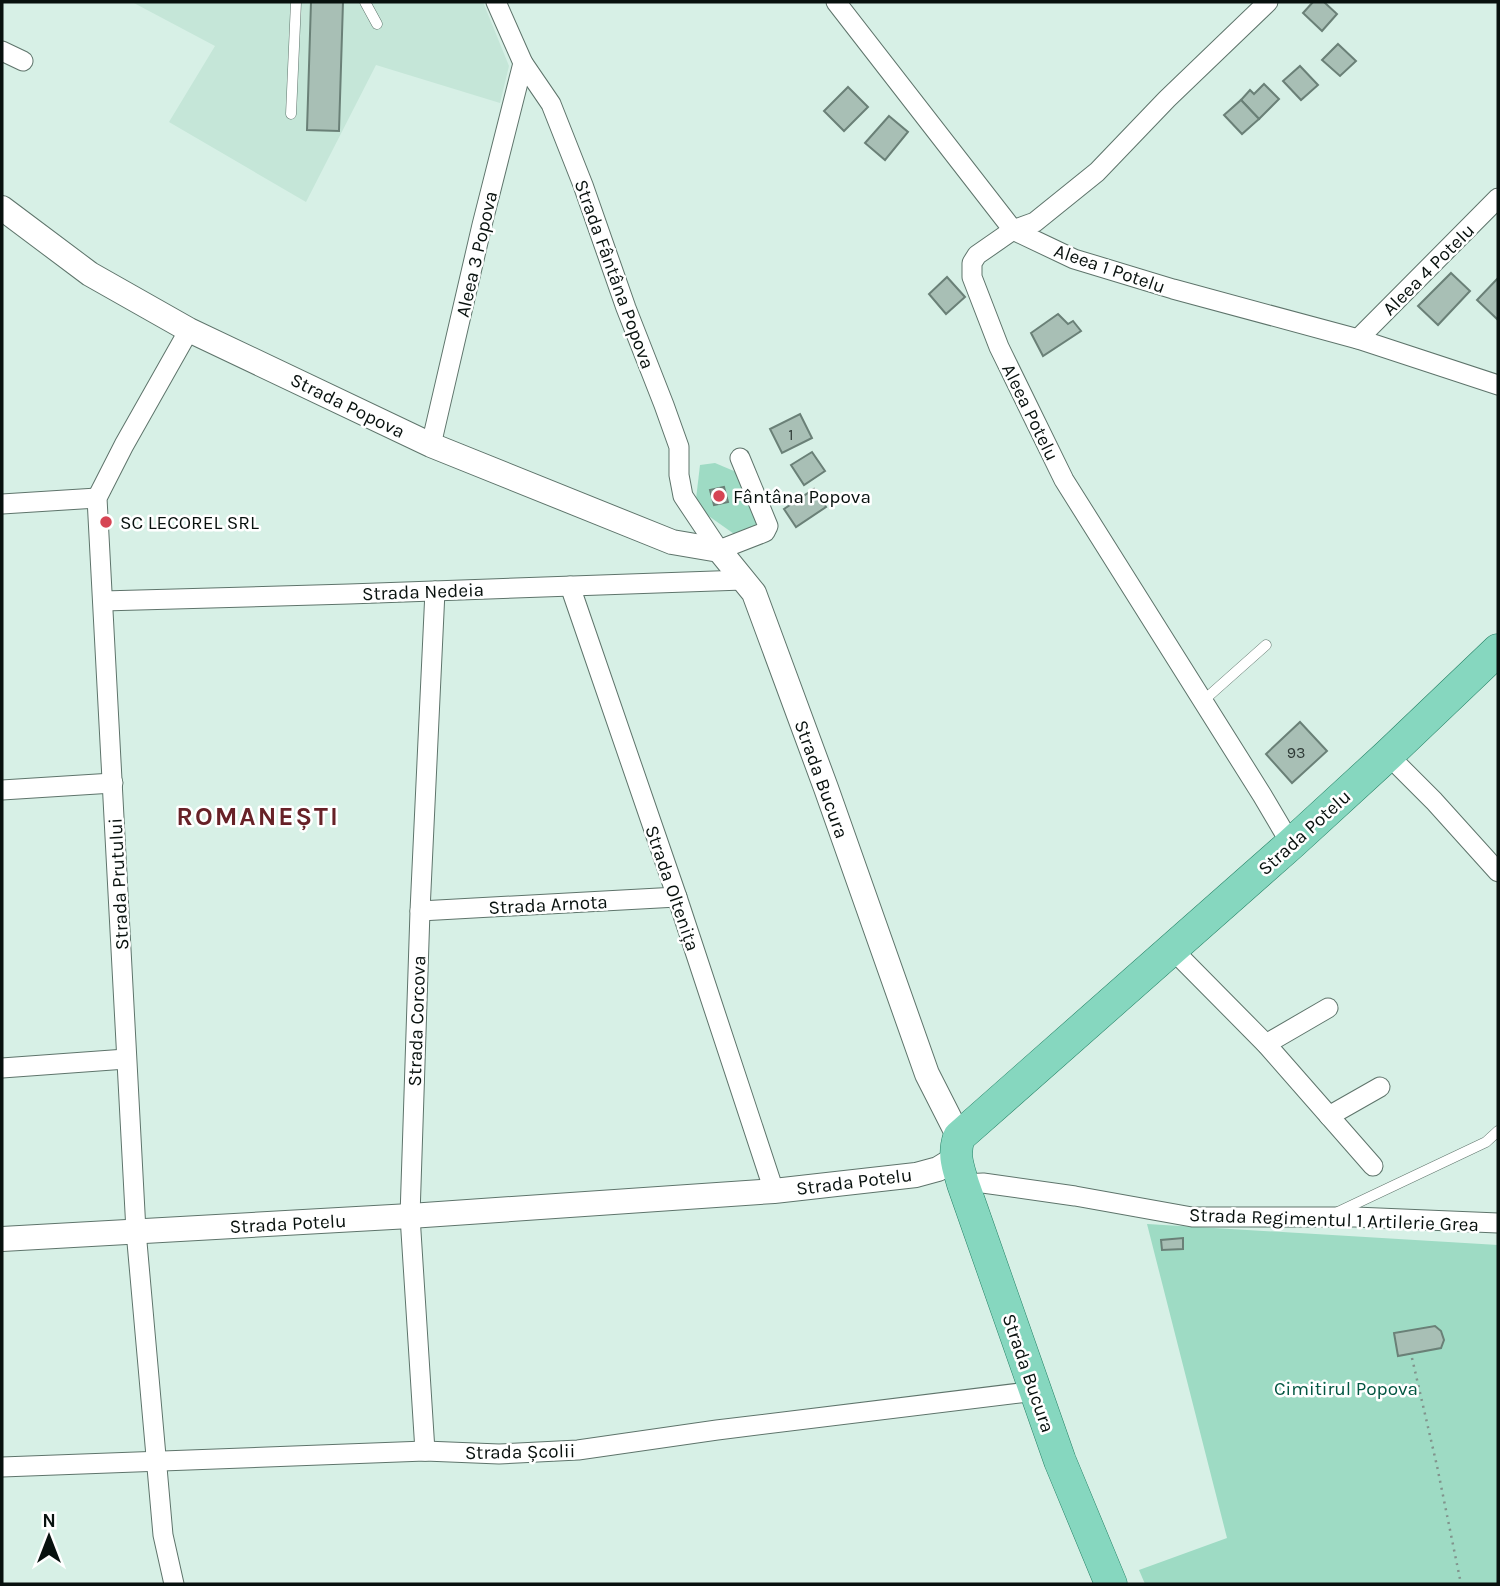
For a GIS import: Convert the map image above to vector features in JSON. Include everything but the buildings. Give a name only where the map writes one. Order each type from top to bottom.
[{"type":"main road","name":"Strada Potelu","points":[[959,1160],[1172,949],[1291,844],[1498,650]]},
{"type":"main road","name":"Strada Bucura","points":[[959,1160],[1060,1461],[1111,1584]]},
{"type":"street","name":"Strada Fântâna Popova","points":[[496,2],[523,63],[551,104],[583,186],[679,447],[679,475],[683,496],[719,550]]},
{"type":"street","points":[[836,2],[1013,230]]},
{"type":"street","name":"Aleea 1 Potelu","points":[[1013,230],[1035,222],[1097,172],[1167,99],[1268,2]]},
{"type":"street","points":[[2,51],[23,61]]},
{"type":"street","name":"Aleea 3 Popova","points":[[431,445],[523,63]]},
{"type":"street","name":"Aleea 4 Potelu","points":[[1358,339],[1498,198]]},
{"type":"street","name":"Strada Popova","points":[[2,208],[90,274],[189,330],[431,445],[671,542],[719,550]]},
{"type":"street","name":"Aleea 1 Potelu","points":[[1013,230],[1074,259],[1358,339],[1498,385]]},
{"type":"street","name":"Aleea Potelu","points":[[1013,230],[977,255],[972,263],[972,276],[999,347],[1064,480],[1291,844]]},
{"type":"street","points":[[2,504],[97,498],[189,330]]},
{"type":"street","points":[[719,550],[765,532],[768,526],[740,458]]},
{"type":"street","name":"Strada Prutului","points":[[97,498],[136,1231],[155,1461],[163,1535],[174,1584]]},
{"type":"street","name":"Strada Bucura","points":[[719,550],[754,593],[959,1160]]},
{"type":"street","name":"Strada Nedeia","points":[[103,601],[743,580]]},
{"type":"street","name":"Strada Oltenița","points":[[570,586],[774,1191]]},
{"type":"street","name":"Strada Corcova","points":[[425,1451],[410,1216],[420,911],[435,591]]},
{"type":"street","points":[[1388,755],[1498,872]]},
{"type":"street","points":[[2,790],[113,783]]},
{"type":"street","name":"Strada Arnota","points":[[420,911],[677,897]]},
{"type":"street","points":[[1172,949],[1266,1044],[1373,1166]]},
{"type":"street","points":[[1266,1044],[1328,1008]]},
{"type":"street","points":[[2,1068],[126,1059]]},
{"type":"street","points":[[1329,1116],[1380,1087]]},
{"type":"street","name":"Strada Potelu","points":[[2,1238],[410,1216],[774,1191],[916,1175],[959,1160]]},
{"type":"street","name":"Strada Regimentul 1 Artilerie Grea","points":[[959,1160],[983,1183],[1192,1217],[1328,1217],[1498,1223]]},
{"type":"street","name":"Strada Școlii","points":[[2,1467],[425,1451],[499,1454],[578,1450],[1036,1391]]},
{"type":"lane","points":[[290,114],[296,2]]},
{"type":"lane","points":[[365,2],[377,23]]},
{"type":"lane","points":[[1203,701],[1266,645]]},
{"type":"lane","points":[[1328,1217],[1486,1142],[1498,1131]]},
{"type":"path","points":[[1412,1358],[1461,1584]]},
{"type":"shaded area","points":[[132,2],[483,2],[509,66],[500,103],[376,65],[306,202],[169,122],[215,46]]},
{"type":"green space","points":[[715,463],[741,474],[759,527],[737,536],[703,512],[696,499],[700,465]]},
{"type":"green space","name":"Cimitirul Popova","points":[[1147,1224],[1498,1245],[1498,1584],[1145,1584],[1139,1570],[1227,1538]]},
{"type":"place","name":"Fântâna Popova","points":[[719,496]]},
{"type":"place","name":"SC LECOREL SRL","points":[[106,522]]},
{"type":"district","name":"ROMANEȘTI","points":[[258,816]]}]
